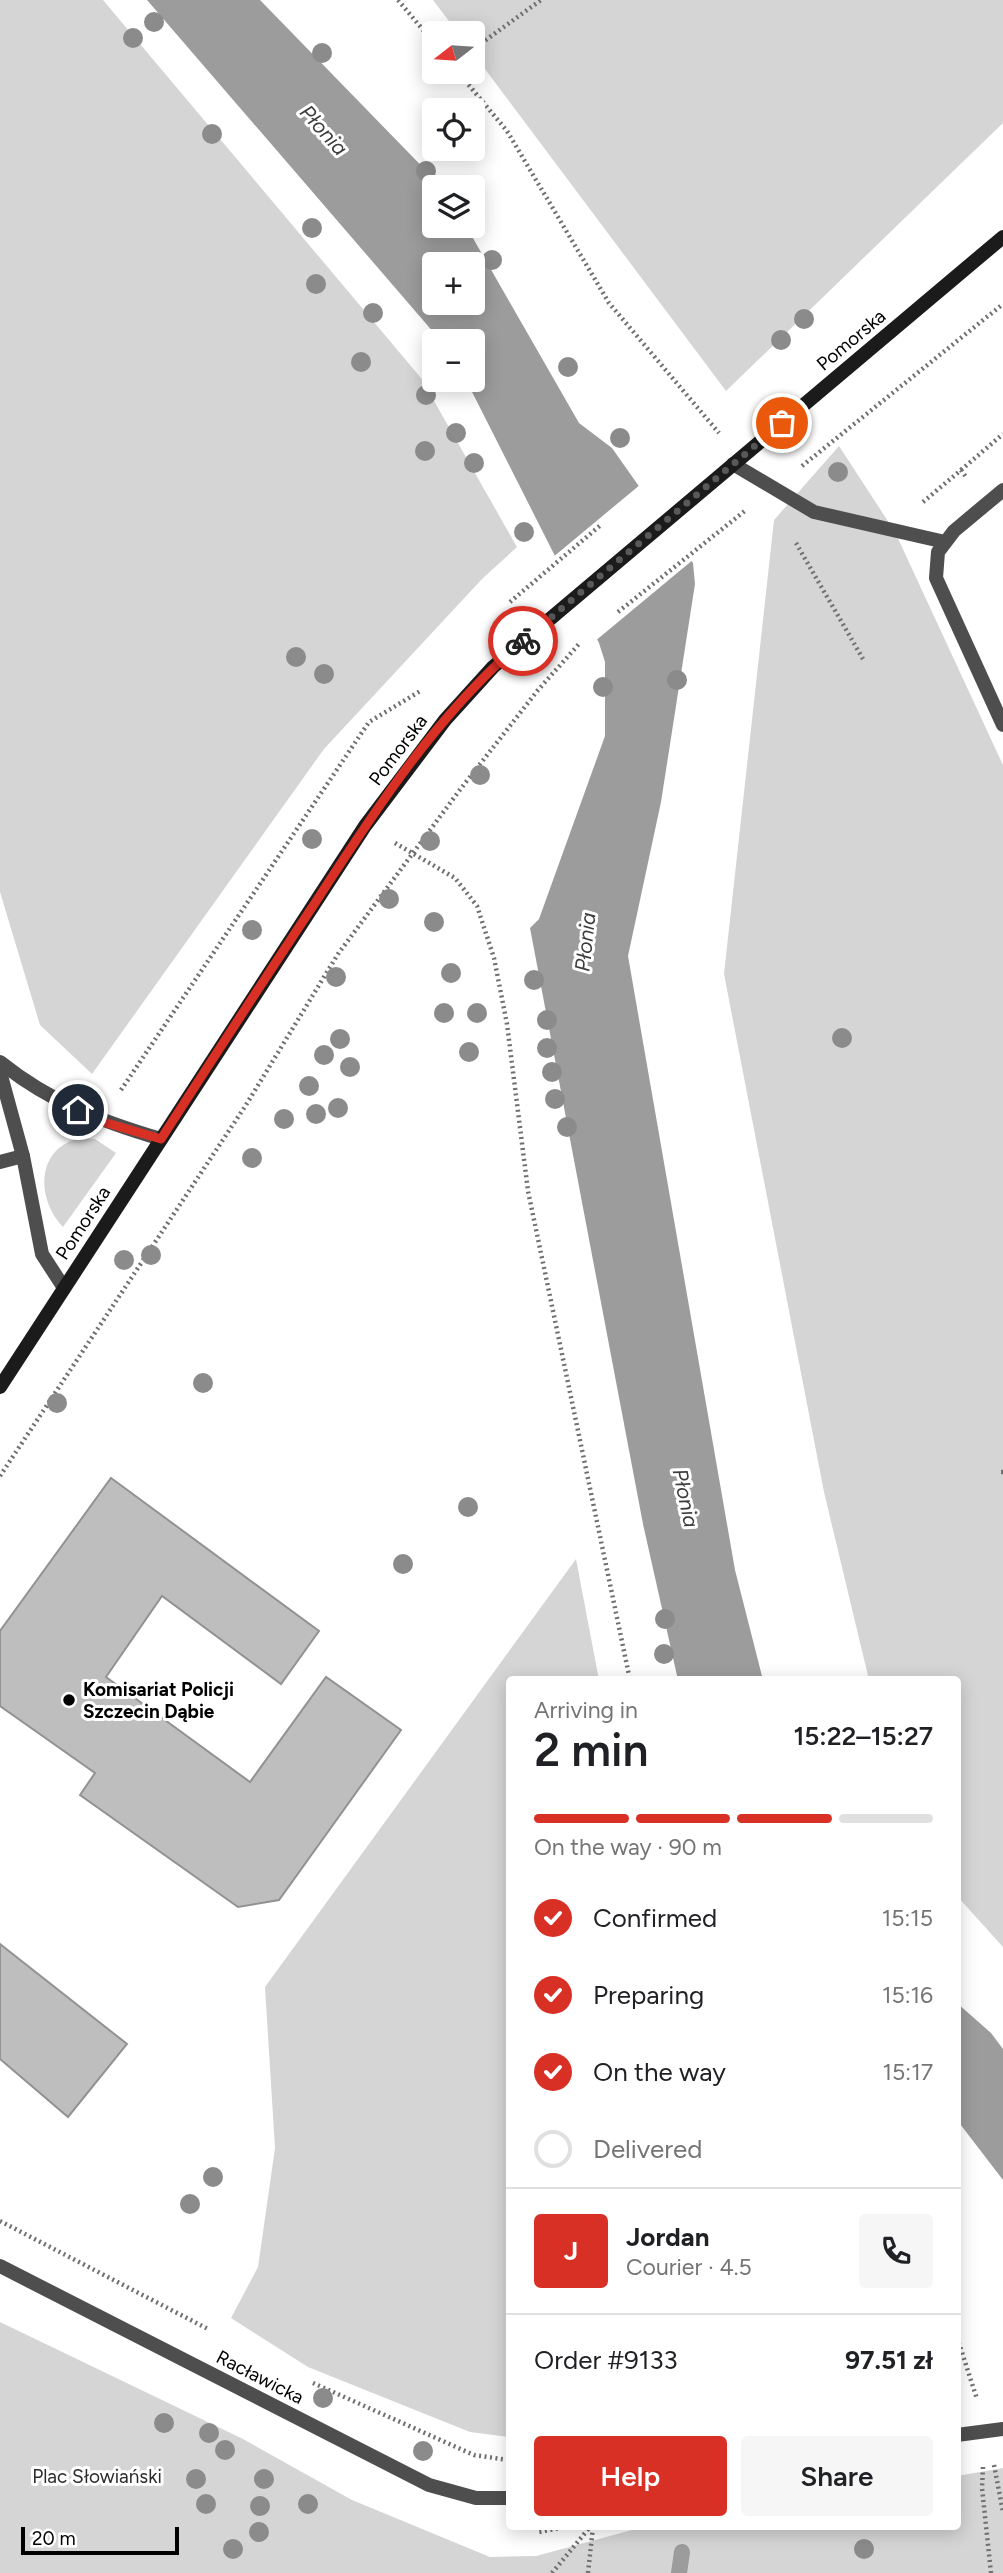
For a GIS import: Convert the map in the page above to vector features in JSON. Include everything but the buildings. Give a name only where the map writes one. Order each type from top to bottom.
[{"type":"street","name":"Pomorska","points":[[0,1387],[365,825],[445,720],[493,667],[553,615],[1003,237]]},
{"type":"street","points":[[737,461],[814,512],[945,542]]},
{"type":"street","points":[[1003,490],[945,542],[938,552],[936,579],[1003,725]]},
{"type":"street","points":[[0,1062],[33,1088],[100,1121],[161,1139]]},
{"type":"street","points":[[0,1072],[23,1156],[43,1254],[64,1288]]},
{"type":"street","points":[[0,1162],[23,1156]]},
{"type":"street","name":"Racławicka","points":[[0,2266],[429,2485],[476,2498],[506,2498]]},
{"type":"street","points":[[961,2434],[1003,2429]]},
{"type":"path","points":[[398,0],[422,29]]},
{"type":"path","points":[[485,41],[541,0]]},
{"type":"path","points":[[468,84],[507,131],[609,303],[737,461]]},
{"type":"path","points":[[608,620],[1003,304]]},
{"type":"path","points":[[961,470],[1003,435]]},
{"type":"path","points":[[509,604],[528,584],[610,518]]},
{"type":"path","points":[[794,541],[863,659]]},
{"type":"path","points":[[0,1476],[238,1116],[338,954],[538,690],[588,637]]},
{"type":"path","points":[[100,1121],[369,722],[420,691],[430,681]]},
{"type":"path","points":[[365,825],[455,878],[477,906],[494,958],[508,1024],[531,1205],[629,1676]]},
{"type":"path","points":[[0,2221],[211,2331]]},
{"type":"path","points":[[961,2350],[986,2431],[1003,2512]]},
{"type":"path","points":[[310,2381],[474,2455],[506,2460]]},
{"type":"path","points":[[986,2431],[982,2488],[991,2573]]},
{"type":"path","points":[[552,2573],[588,2530]]},
{"type":"path","points":[[588,2573],[591,2530]]},
{"type":"green space","points":[[0,0],[103,0],[421,378],[422,392],[429,392],[517,547],[482,579],[324,749],[92,1074],[40,1025],[0,892]]},
{"type":"green space","points":[[433,0],[1003,0],[1003,123],[726,391],[485,69],[485,21],[449,21]]},
{"type":"green space","points":[[839,446],[895,532],[1003,765],[1003,1947],[961,1900],[961,1676],[868,1676],[824,1492],[724,974],[774,520]]},
{"type":"green space","points":[[82,1138],[95,1139],[116,1153],[63,1227],[48,1202],[45,1175],[48,1162],[56,1151],[67,1143]]},
{"type":"green space","points":[[576,1559],[598,1676],[506,1676],[506,2437],[470,2432],[308,2367],[231,2318],[258,2267],[275,2148],[265,1987]]},
{"type":"green space","name":"Plac Słowiański","points":[[0,2322],[243,2439],[352,2500],[490,2557],[536,2556],[632,2530],[961,2530],[961,2475],[1003,2468],[1003,2573],[0,2573]]},
{"type":"water","name":"Płonia","points":[[147,0],[260,0],[430,175],[422,175],[422,238],[473,238],[481,252],[422,252],[422,315],[485,315],[485,259],[579,423],[612,448],[693,563],[695,584],[661,802],[628,956],[735,1570],[762,1676],[677,1676],[643,1524],[530,928],[539,919],[605,736],[605,662],[599,643],[472,392],[485,392],[485,329],[431,329]]},
{"type":"water","points":[[961,2007],[991,2033],[1003,2049],[1003,2180],[961,2125]]},
{"type":"pier","points":[[641,484],[694,559],[594,642],[552,558]]},
{"type":"waterway","points":[[679,2573],[682,2552]]},
{"type":"way so far","points":[[523,641],[782,423]]},
{"type":"place","name":"Komisariat Policji Szczecin Dąbie","points":[[69,1700]]},
{"type":"route","points":[[78,1110],[100,1121],[161,1139],[365,825],[445,720],[493,667],[523,641]]}]
